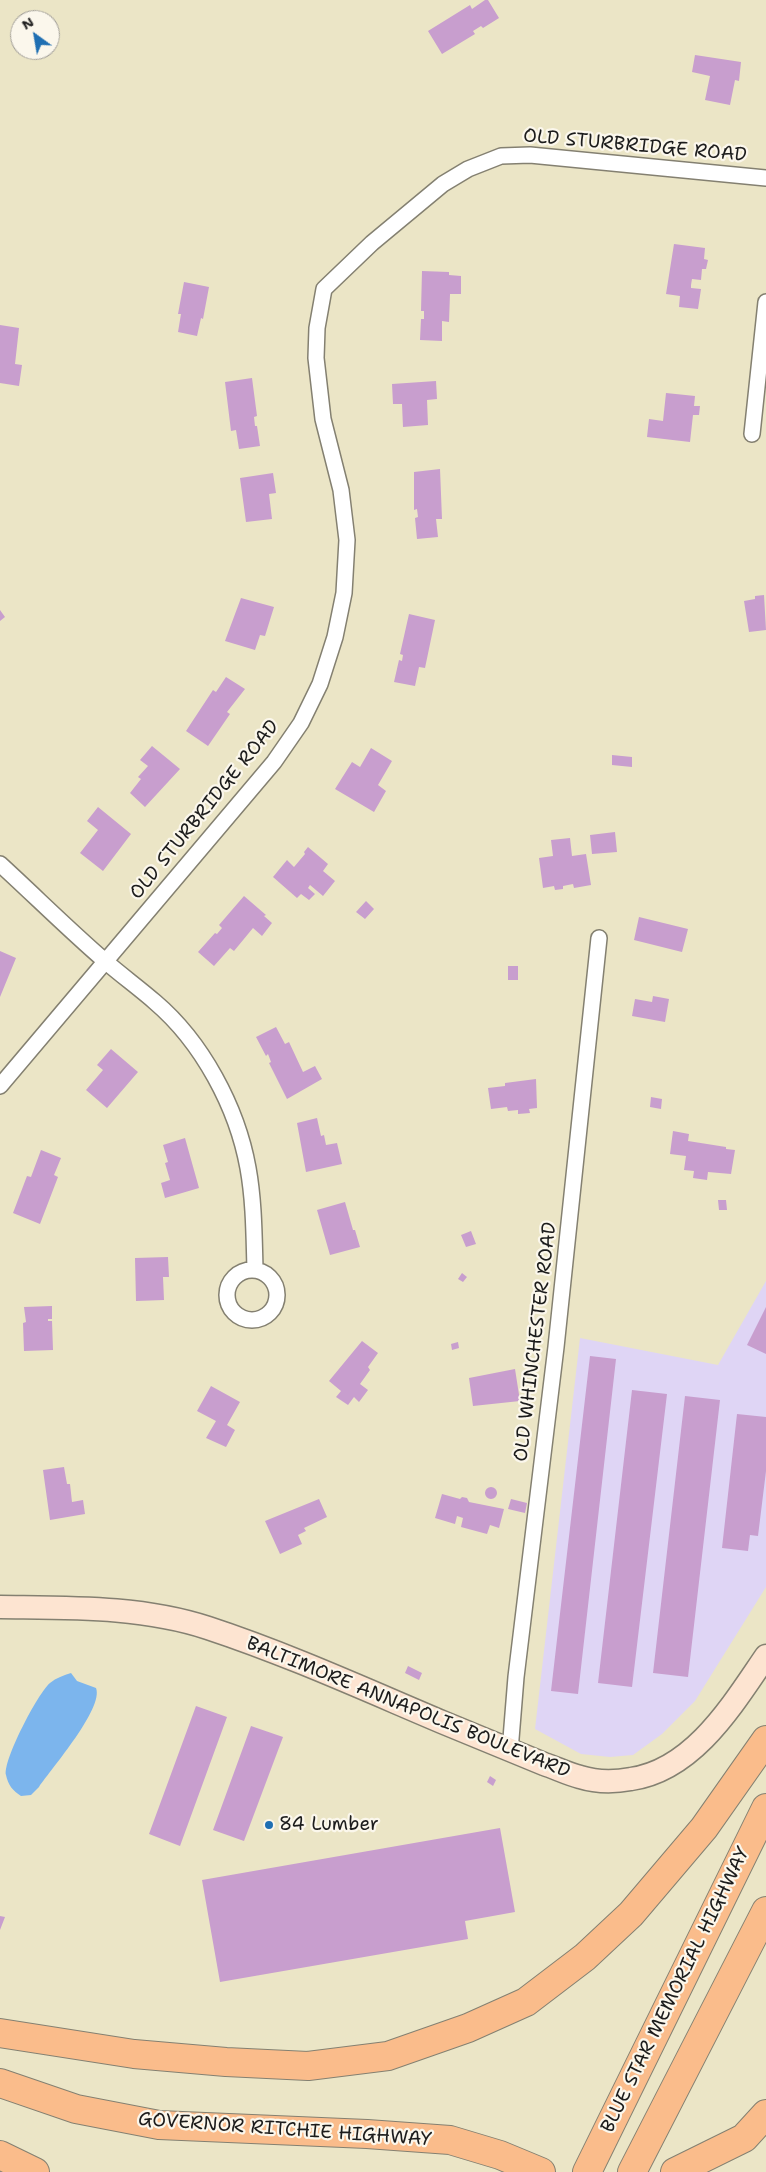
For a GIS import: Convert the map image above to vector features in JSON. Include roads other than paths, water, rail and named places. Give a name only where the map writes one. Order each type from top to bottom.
[{"type":"highway","points":[[0,2033],[134,2054],[226,2062],[308,2066],[388,2056],[468,2028],[526,2002],[585,1957],[630,1914],[704,1828],[766,1740]]},
{"type":"highway","name":"BLUE STAR MEMORIAL HIGHWAY","points":[[592,2161],[766,1808]]},
{"type":"highway","points":[[632,2172],[766,1911]]},
{"type":"highway","name":"GOVERNOR RITCHIE HIGHWAY","points":[[0,2083],[76,2109],[158,2125],[367,2134],[450,2140],[541,2172]]},
{"type":"highway","points":[[675,2172],[744,2138],[766,2114]]},
{"type":"highway","points":[[0,2156],[35,2172]]},
{"type":"street","name":"OLD STURBRIDGE ROAD","points":[[0,1086],[274,762],[301,723],[320,684],[335,637],[344,593],[347,540],[341,490],[323,419],[318,388],[317,328],[324,289],[372,244],[443,184],[468,169],[501,156],[530,155],[766,178]]},
{"type":"street","points":[[752,434],[766,302]]},
{"type":"street","points":[[0,864],[105,961],[157,1003],[187,1036],[208,1067],[226,1100],[248,1166],[253,1203],[256,1269]]},
{"type":"street","name":"OLD WHINCHESTER ROAD","points":[[510,1751],[516,1677],[556,1347],[599,938]]},
{"type":"street","name":"BALTIMORE ANNAPOLIS BOULEVARD","points":[[0,1607],[91,1608],[142,1614],[206,1627],[307,1665],[510,1751],[582,1778],[604,1781],[632,1779],[658,1772],[682,1757],[724,1715],[766,1656]]},
{"type":"water","points":[[71,1673],[77,1681],[96,1688],[96,1697],[92,1709],[75,1738],[39,1787],[31,1795],[21,1796],[11,1787],[6,1775],[15,1742],[45,1689],[50,1683]]},
{"type":"place","name":"84 Lumber","points":[[269,1825]]}]
